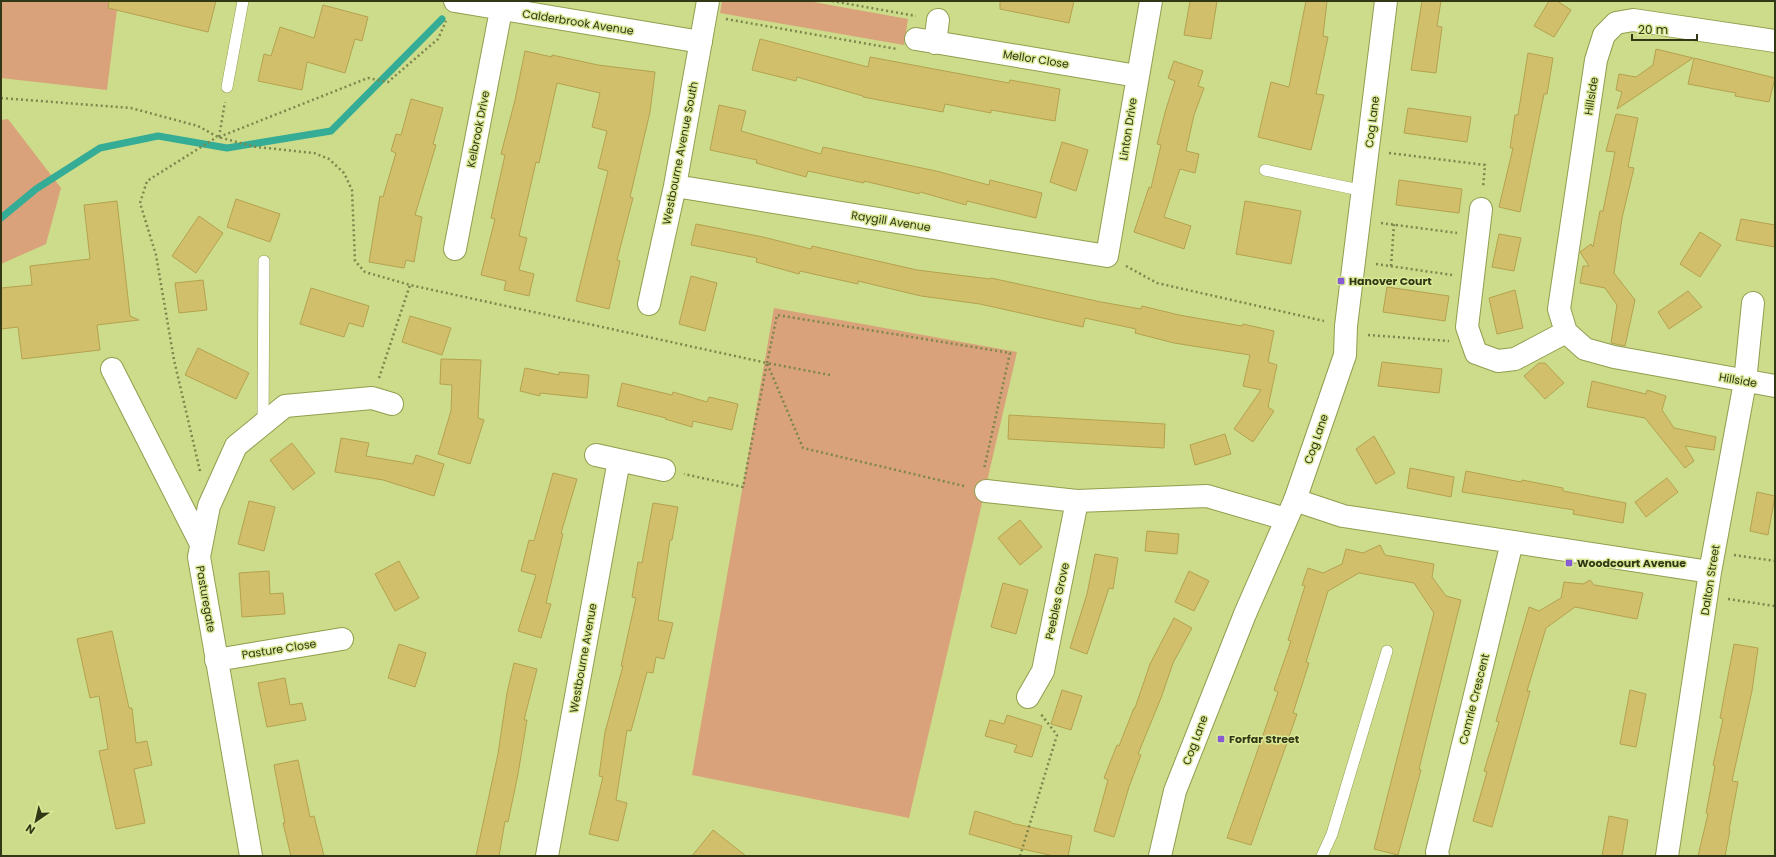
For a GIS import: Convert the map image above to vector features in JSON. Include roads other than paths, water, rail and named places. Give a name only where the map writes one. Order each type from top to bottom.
[{"type":"street","name":"Calderbrook Avenue","points":[[455,1],[702,42]]},
{"type":"street","name":"Linton Drive","points":[[1107,256],[1150,1]]},
{"type":"street","name":"Cog Lane","points":[[1160,856],[1175,791],[1245,614],[1290,509],[1345,355],[1346,326],[1364,191],[1386,1]]},
{"type":"street","name":"Westbourne Avenue South","points":[[649,304],[675,186],[707,8]]},
{"type":"street","name":"Kelbrook Drive","points":[[455,248],[502,10]]},
{"type":"street","name":"Mellor Close","points":[[938,20],[918,44],[1137,76]]},
{"type":"street","name":"Hillside","points":[[1775,41],[1633,20],[1616,23],[1604,35],[1596,60],[1559,309],[1566,332],[1585,349],[1614,357],[1745,382],[1775,386]]},
{"type":"street","name":"Raygill Avenue","points":[[675,186],[1107,256]]},
{"type":"street","points":[[1481,208],[1466,327],[1476,353],[1498,361],[1515,359],[1566,332]]},
{"type":"street","name":"Dalton Street","points":[[1667,856],[1712,562],[1745,382],[1753,303]]},
{"type":"street","points":[[112,368],[201,544]]},
{"type":"street","name":"Pasturegate","points":[[251,856],[199,557],[209,506],[236,446],[285,406],[382,401]]},
{"type":"street","points":[[596,455],[664,470]]},
{"type":"street","name":"Westbourne Avenue","points":[[547,856],[619,460]]},
{"type":"street","points":[[983,490],[1077,501],[1207,496],[1512,542],[1712,562]]},
{"type":"street","name":"Peebles Grove","points":[[1028,697],[1043,671],[1077,501]]},
{"type":"street","name":"Comrie Crescent","points":[[1438,856],[1437,852],[1512,542]]},
{"type":"street","name":"Pasture Close","points":[[216,660],[342,639]]},
{"type":"lane","points":[[227,87],[242,1]]},
{"type":"lane","points":[[1265,170],[1364,191]]},
{"type":"lane","points":[[263,424],[264,261]]},
{"type":"lane","points":[[1322,856],[1332,834],[1388,651]]},
{"type":"waterway","points":[[1,218],[36,189],[100,148],[158,136],[227,148],[331,131],[442,19]]},
{"type":"place","name":"Hanover Court","points":[[1341,281]]},
{"type":"place","name":"Woodcourt Avenue","points":[[1569,563]]},
{"type":"place","name":"Forfar Street","points":[[1221,739]]}]
